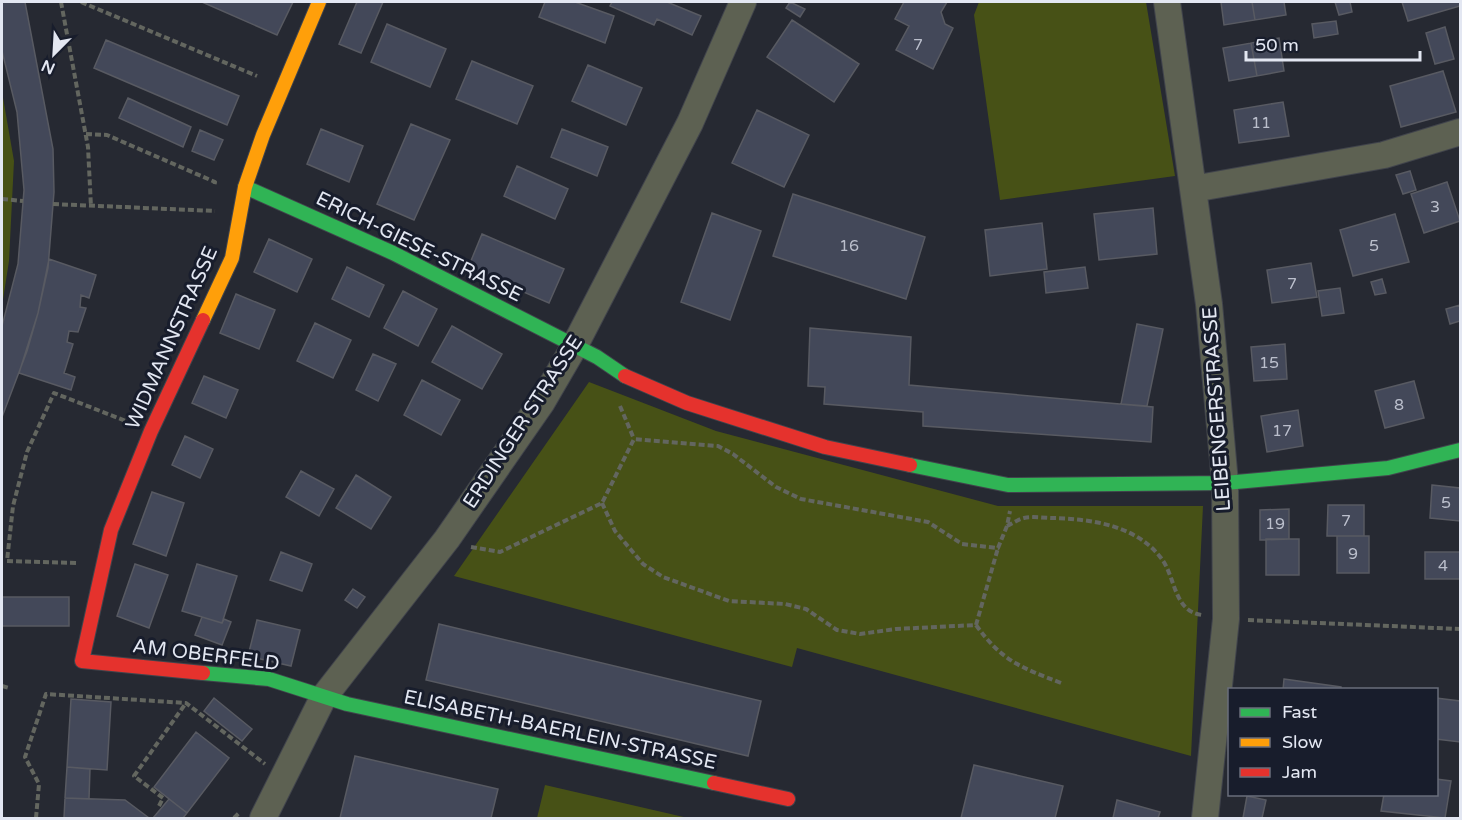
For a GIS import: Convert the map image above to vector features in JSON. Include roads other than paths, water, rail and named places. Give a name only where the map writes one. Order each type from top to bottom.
[{"type":"street","name":"WIDMANNSTRASSE","points":[[82,660],[111,530],[152,431],[232,258],[245,187],[283,87],[319,2]]},
{"type":"street","name":"ERDINGER STRASSE","points":[[263,819],[323,698],[447,539],[542,402],[574,347],[690,123],[743,2]]},
{"type":"street","name":"LEIBENGERSTRASSE","points":[[1167,2],[1209,304],[1225,483],[1226,619],[1205,819]]},
{"type":"street","points":[[1193,189],[1384,155],[1461,132]]},
{"type":"street","name":"ERICH-GIESE-STRASSE","points":[[245,187],[393,253],[597,357],[630,380],[687,403],[825,447],[1014,485],[1225,483],[1388,468],[1461,450]]},
{"type":"street","name":"AM OBERFELD","points":[[82,660],[269,679],[323,698]]},
{"type":"street","name":"ELISABETH-BAERLEIN-STRASSE","points":[[323,698],[788,799]]}]
